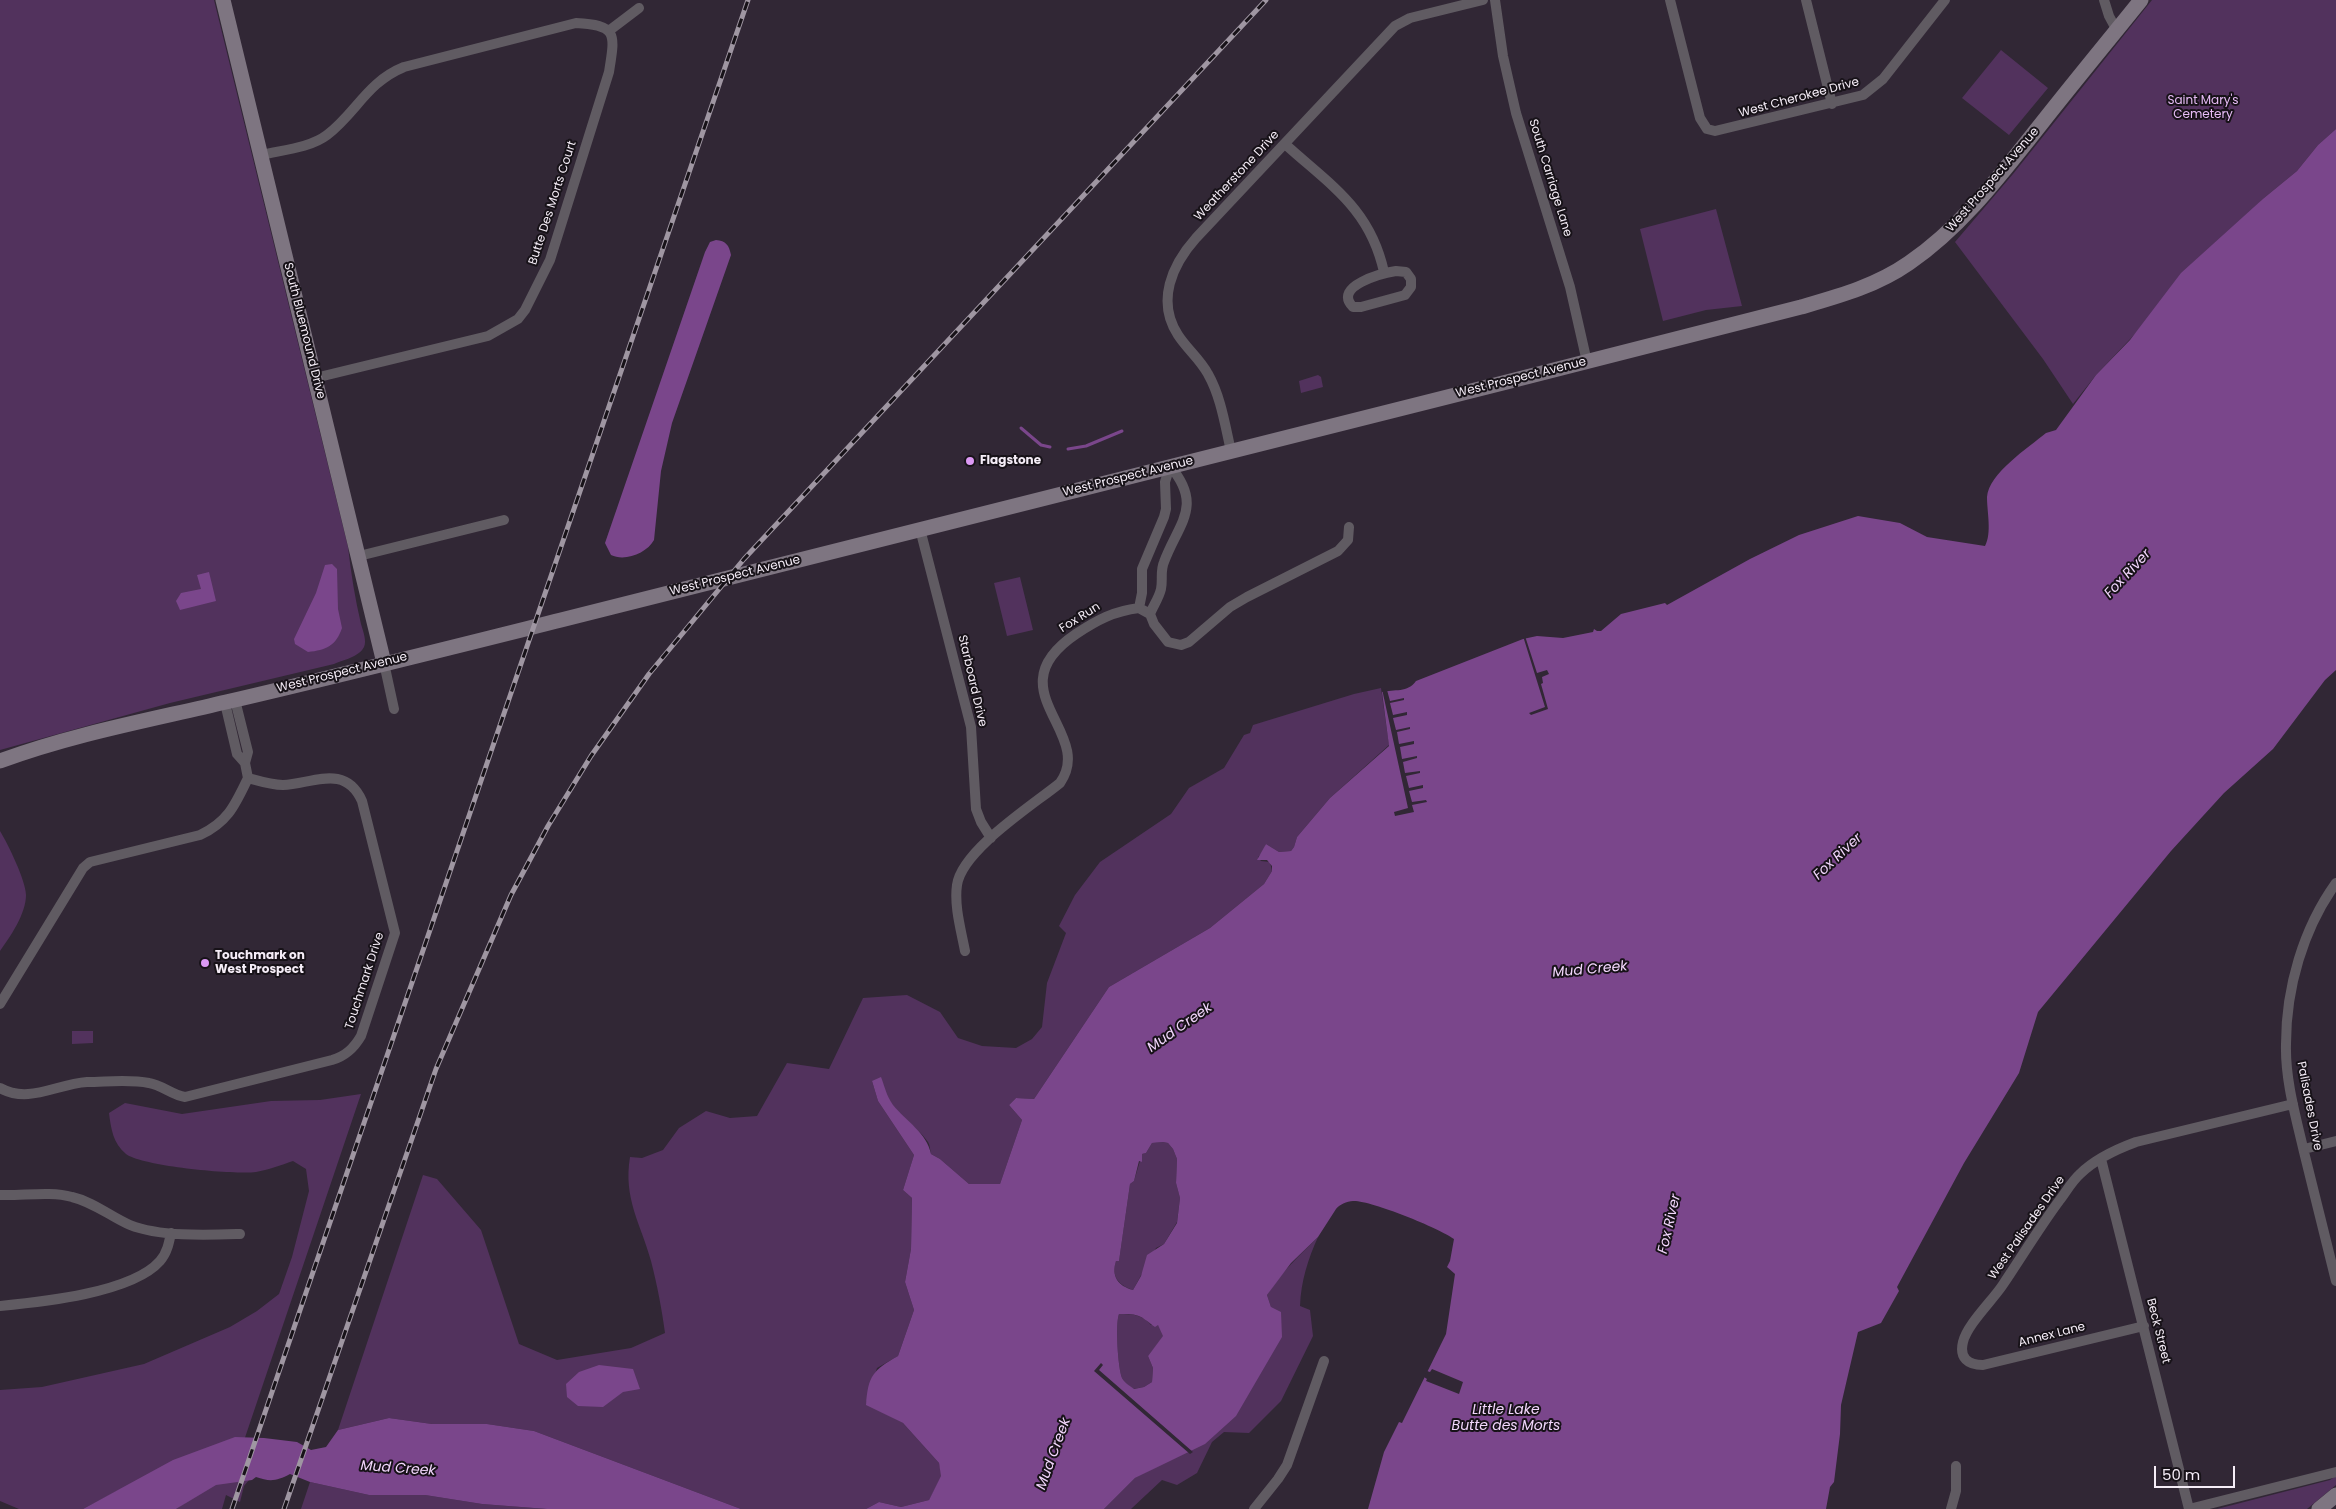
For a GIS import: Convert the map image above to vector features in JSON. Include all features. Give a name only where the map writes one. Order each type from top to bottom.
[{"type":"main road","name":"South Bluemound Drive","points":[[223,0],[384,663]]},
{"type":"main road","name":"West Prospect Avenue","points":[[0,761],[70,739],[384,663],[1587,362],[1846,294],[1874,283],[1908,264],[1927,250],[1962,218],[2018,154],[2141,0]]},
{"type":"main road","points":[[2319,1509],[2336,1495]]},
{"type":"street","name":"Weatherstone Drive","points":[[1231,451],[1216,392],[1208,374],[1173,327],[1168,306],[1169,286],[1180,256],[1395,26],[1410,18],[1482,0]]},
{"type":"street","name":"South Carriage Lane","points":[[1495,0],[1503,56],[1516,113],[1570,287],[1587,362]]},
{"type":"street","name":"West Cherokee Drive","points":[[1670,0],[1700,118],[1706,128],[1715,131],[1832,104],[1871,91],[1883,79],[1945,0]]},
{"type":"street","points":[[1806,0],[1832,104]]},
{"type":"street","points":[[2104,0],[2116,29]]},
{"type":"street","points":[[261,155],[325,136],[368,90],[384,76],[404,67],[576,23],[605,26],[610,30],[639,8]]},
{"type":"street","name":"Butte Des Morts Court","points":[[315,378],[488,336],[518,319],[525,310],[553,251],[609,72],[613,41],[610,30]]},
{"type":"street","points":[[1285,144],[1348,201],[1360,215],[1374,240],[1384,272]]},
{"type":"street","points":[[1384,272],[1406,272],[1411,283],[1410,291],[1397,297],[1361,307],[1352,305],[1348,295],[1352,288],[1384,272]]},
{"type":"street","points":[[1170,466],[1166,482],[1166,509],[1164,517],[1142,569],[1142,593],[1139,608],[1150,614],[1154,624],[1168,642],[1181,645],[1189,642],[1225,612],[1248,597],[1338,551],[1348,540],[1349,527]]},
{"type":"street","points":[[1150,614],[1161,588],[1161,571],[1164,561],[1185,519],[1187,509],[1181,479],[1170,466]]},
{"type":"street","points":[[359,556],[504,520]]},
{"type":"street","name":"Starboard Drive","points":[[920,529],[971,727],[976,809],[981,822],[991,838]]},
{"type":"street","name":"Fox Run","points":[[965,951],[957,885],[965,865],[991,838],[1060,783],[1068,771],[1067,749],[1045,700],[1043,689],[1044,674],[1049,659],[1063,643],[1099,619],[1120,611],[1139,608]]},
{"type":"street","points":[[384,663],[394,709]]},
{"type":"street","points":[[0,1004],[83,868],[90,862],[200,835],[214,829],[226,819],[248,778],[245,762],[248,752],[230,701]]},
{"type":"street","name":"Touchmark Drive","points":[[0,1088],[11,1094],[26,1096],[84,1082],[138,1082],[160,1086],[178,1096],[185,1097],[332,1060],[355,1046],[361,1036],[395,933],[362,801],[353,787],[336,778],[326,777],[280,785],[248,778]]},
{"type":"street","name":"Palisades Drive","points":[[2336,883],[2309,930],[2293,981],[2286,1044],[2293,1104],[2336,1281]]},
{"type":"street","name":"West Palisades Drive","points":[[1966,1362],[1962,1350],[1968,1332],[2080,1174],[2123,1146],[2293,1104]]},
{"type":"street","points":[[2304,1149],[2336,1141]]},
{"type":"street","name":"Beck Street","points":[[2101,1159],[2189,1509]]},
{"type":"street","points":[[0,1195],[56,1194],[72,1197],[86,1201],[129,1225],[154,1232],[240,1234]]},
{"type":"street","points":[[0,1306],[43,1302],[131,1280],[148,1271],[159,1262],[168,1247],[171,1233]]},
{"type":"street","name":"Annex Lane","points":[[1966,1362],[1973,1365],[1983,1365],[2144,1326]]},
{"type":"street","points":[[1254,1509],[1287,1465],[1324,1361]]},
{"type":"street","points":[[1951,1509],[1956,1491],[1956,1466]]},
{"type":"street","points":[[2189,1509],[2336,1472]]},
{"type":"green space","points":[[0,0],[214,0],[348,547],[355,596],[365,642],[364,647],[358,653],[334,664],[170,703],[0,750]]},
{"type":"green space","name":"Saint Mary's Cemetery","points":[[2152,0],[2336,0],[2336,129],[2318,145],[2297,171],[2264,198],[2096,375],[2073,404],[2043,359],[1955,242],[2013,174]]},
{"type":"green space","points":[[2001,50],[2048,88],[2009,135],[1962,98]]},
{"type":"green space","points":[[1716,209],[1742,306],[1706,310],[1663,321],[1640,229]]},
{"type":"green space","points":[[1318,375],[1321,377],[1323,387],[1301,393],[1299,381]]},
{"type":"green space","points":[[1020,577],[1033,630],[1007,636],[994,583]]},
{"type":"green space","points":[[1381,688],[1389,745],[1330,798],[1297,837],[1291,851],[1279,852],[1266,844],[1263,852],[1258,857],[1261,861],[1270,862],[1272,871],[1264,884],[1210,928],[1109,987],[1034,1099],[1016,1098],[1009,1105],[1022,1120],[1000,1184],[969,1184],[940,1159],[931,1154],[929,1143],[889,1101],[884,1085],[872,1081],[878,1101],[914,1155],[903,1190],[912,1198],[911,1249],[905,1282],[914,1310],[898,1356],[877,1368],[866,1404],[903,1423],[939,1463],[942,1476],[929,1500],[901,1507],[879,1502],[866,1509],[741,1509],[534,1431],[487,1424],[432,1424],[389,1418],[338,1430],[423,1175],[437,1179],[481,1230],[519,1344],[557,1360],[631,1348],[665,1333],[651,1261],[631,1199],[628,1172],[630,1157],[642,1158],[663,1150],[679,1128],[706,1111],[730,1118],[757,1116],[787,1063],[829,1069],[863,998],[907,995],[940,1012],[958,1038],[982,1046],[1016,1048],[1032,1039],[1042,1027],[1047,983],[1066,933],[1059,926],[1075,895],[1100,862],[1171,814],[1189,788],[1224,768],[1244,735],[1250,733],[1253,725],[1354,694]]},
{"type":"green space","points":[[0,831],[20,872],[26,895],[20,917],[13,932],[0,951]]},
{"type":"green space","points":[[72,1031],[93,1031],[93,1043],[72,1044]]},
{"type":"green space","points":[[361,1094],[230,1482],[249,1480],[244,1486],[240,1502],[226,1495],[222,1509],[176,1509],[188,1501],[119,1490],[83,1509],[19,1509],[0,1501],[0,1390],[42,1387],[144,1364],[230,1327],[257,1311],[279,1294],[292,1257],[309,1191],[306,1169],[293,1161],[256,1172],[229,1172],[168,1166],[135,1158],[126,1154],[115,1140],[109,1113],[125,1103],[182,1114],[271,1101],[320,1100]]},
{"type":"green space","points":[[1152,1143],[1168,1143],[1173,1149],[1177,1159],[1176,1183],[1180,1198],[1177,1222],[1164,1244],[1156,1248],[1133,1290],[1120,1283],[1114,1271],[1116,1260],[1119,1261],[1130,1184],[1134,1181],[1140,1161],[1142,1162],[1142,1154],[1146,1153]]},
{"type":"green space","points":[[1318,1237],[1306,1270],[1300,1306],[1310,1310],[1313,1336],[1281,1401],[1249,1433],[1224,1432],[1212,1442],[1197,1473],[1177,1485],[1162,1480],[1131,1509],[1104,1509],[1135,1478],[1168,1461],[1271,1307],[1267,1295],[1272,1287],[1291,1264]]},
{"type":"green space","points":[[1119,1314],[1136,1315],[1151,1325],[1158,1324],[1164,1336],[1148,1356],[1153,1368],[1152,1382],[1144,1387],[1133,1389],[1122,1378],[1117,1346]]},
{"type":"green space","points":[[2336,1476],[2336,1485],[2307,1509],[2217,1509],[2330,1480]]},
{"type":"green space","points":[[310,1482],[369,1495],[425,1495],[482,1504],[547,1509],[301,1509]]},
{"type":"water","points":[[2336,129],[2336,670],[2325,680],[2273,749],[2224,793],[2171,851],[2038,1012],[2019,1073],[1964,1163],[1897,1287],[1899,1291],[1881,1323],[1858,1332],[1841,1405],[1840,1434],[1834,1482],[1830,1487],[1826,1509],[1368,1509],[1384,1452],[1399,1422],[1402,1423],[1446,1334],[1455,1274],[1447,1267],[1454,1239],[1434,1228],[1404,1216],[1374,1205],[1353,1201],[1346,1202],[1337,1208],[1318,1237],[1291,1263],[1267,1295],[1271,1307],[1281,1312],[1282,1337],[1236,1416],[1205,1444],[1135,1478],[1104,1509],[866,1509],[879,1502],[901,1507],[929,1500],[941,1476],[939,1463],[903,1423],[866,1405],[870,1380],[877,1370],[898,1356],[914,1310],[905,1282],[911,1249],[912,1198],[903,1190],[914,1155],[878,1101],[872,1081],[881,1077],[893,1105],[921,1133],[931,1154],[940,1159],[969,1184],[1000,1184],[1022,1120],[1009,1105],[1016,1098],[1034,1099],[1109,987],[1210,928],[1264,884],[1272,871],[1272,866],[1267,860],[1257,860],[1266,844],[1279,852],[1291,851],[1297,837],[1330,798],[1389,746],[1382,692],[1405,689],[1416,681],[1523,639],[1537,636],[1563,638],[1593,632],[1594,629],[1601,631],[1621,614],[1665,603],[1667,605],[1750,559],[1799,535],[1858,516],[1900,523],[1927,537],[1985,546],[1989,529],[1987,497],[1994,479],[2020,453],[2046,433],[2056,430],[2096,375],[2130,340],[2181,273],[2264,198],[2297,171],[2318,145]],"holes":[[[1152,1143],[1168,1143],[1173,1149],[1177,1159],[1176,1183],[1180,1198],[1177,1223],[1164,1244],[1147,1255],[1141,1276],[1133,1290],[1123,1286],[1117,1280],[1114,1271],[1116,1261],[1119,1261],[1130,1184],[1134,1181],[1139,1161],[1142,1162],[1142,1154],[1146,1153]],[[1119,1314],[1135,1315],[1155,1327],[1158,1325],[1163,1336],[1148,1356],[1153,1368],[1152,1382],[1144,1387],[1134,1389],[1122,1378],[1117,1346]]]},
{"type":"water","points":[[716,240],[726,244],[731,255],[672,423],[661,471],[654,540],[646,549],[635,555],[617,557],[611,555],[605,543],[705,252],[710,242]]},
{"type":"water","points":[[332,564],[337,569],[338,609],[342,628],[337,639],[330,646],[308,652],[295,644],[294,639],[316,593],[325,565]]},
{"type":"water","points":[[209,572],[216,601],[180,610],[176,601],[181,593],[201,589],[197,575]]},
{"type":"water","points":[[599,1365],[633,1369],[640,1389],[623,1392],[603,1407],[578,1406],[567,1397],[566,1384],[579,1372]]},
{"type":"water","name":"Mud Creek","points":[[389,1418],[432,1424],[487,1424],[534,1431],[741,1509],[547,1509],[482,1504],[425,1495],[369,1495],[310,1482],[290,1474],[273,1480],[256,1477],[252,1480],[216,1485],[176,1509],[83,1509],[173,1460],[235,1437],[297,1442],[311,1450],[326,1447],[338,1430]]},
{"type":"pier","points":[[1523,636],[1525,636],[1537,673],[1547,670],[1549,674],[1542,677],[1543,683],[1541,684],[1548,709],[1531,715],[1529,713],[1545,707]]},
{"type":"pier","points":[[1382,689],[1387,690],[1390,701],[1404,698],[1404,700],[1390,703],[1393,715],[1407,712],[1407,715],[1393,718],[1396,730],[1410,727],[1410,729],[1397,732],[1399,744],[1414,741],[1414,744],[1400,747],[1402,759],[1417,756],[1417,758],[1403,762],[1405,773],[1420,771],[1420,773],[1406,776],[1409,788],[1423,785],[1423,788],[1409,791],[1412,802],[1426,800],[1427,802],[1412,805],[1414,812],[1395,816],[1394,812],[1408,808]]},
{"type":"pier","points":[[1101,1363],[1103,1365],[1099,1370],[1193,1452],[1190,1454],[1094,1371]]},
{"type":"pier","points":[[1432,1369],[1463,1382],[1459,1394],[1426,1381],[1427,1379],[1424,1377],[1427,1371],[1430,1372]]},
{"type":"waterway","points":[[1021,428],[1041,445],[1050,447]]},
{"type":"waterway","points":[[1068,449],[1086,446],[1122,431]]},
{"type":"railway","points":[[232,1509],[748,0]]},
{"type":"railway","points":[[284,1509],[436,1069],[511,895],[548,826],[591,756],[649,674],[744,559],[1266,0]]},
{"type":"place","name":"Flagstone","points":[[970,461]]},
{"type":"place","name":"Touchmark on West Prospect","points":[[205,963]]},
{"type":"water label","name":"Fox River","points":[[2128,574]]},
{"type":"water label","name":"Fox River","points":[[1838,857]]},
{"type":"water label","name":"Fox River","points":[[1670,1224]]},
{"type":"water label","name":"Little Lake Butte des Morts","points":[[1506,1418]]}]
